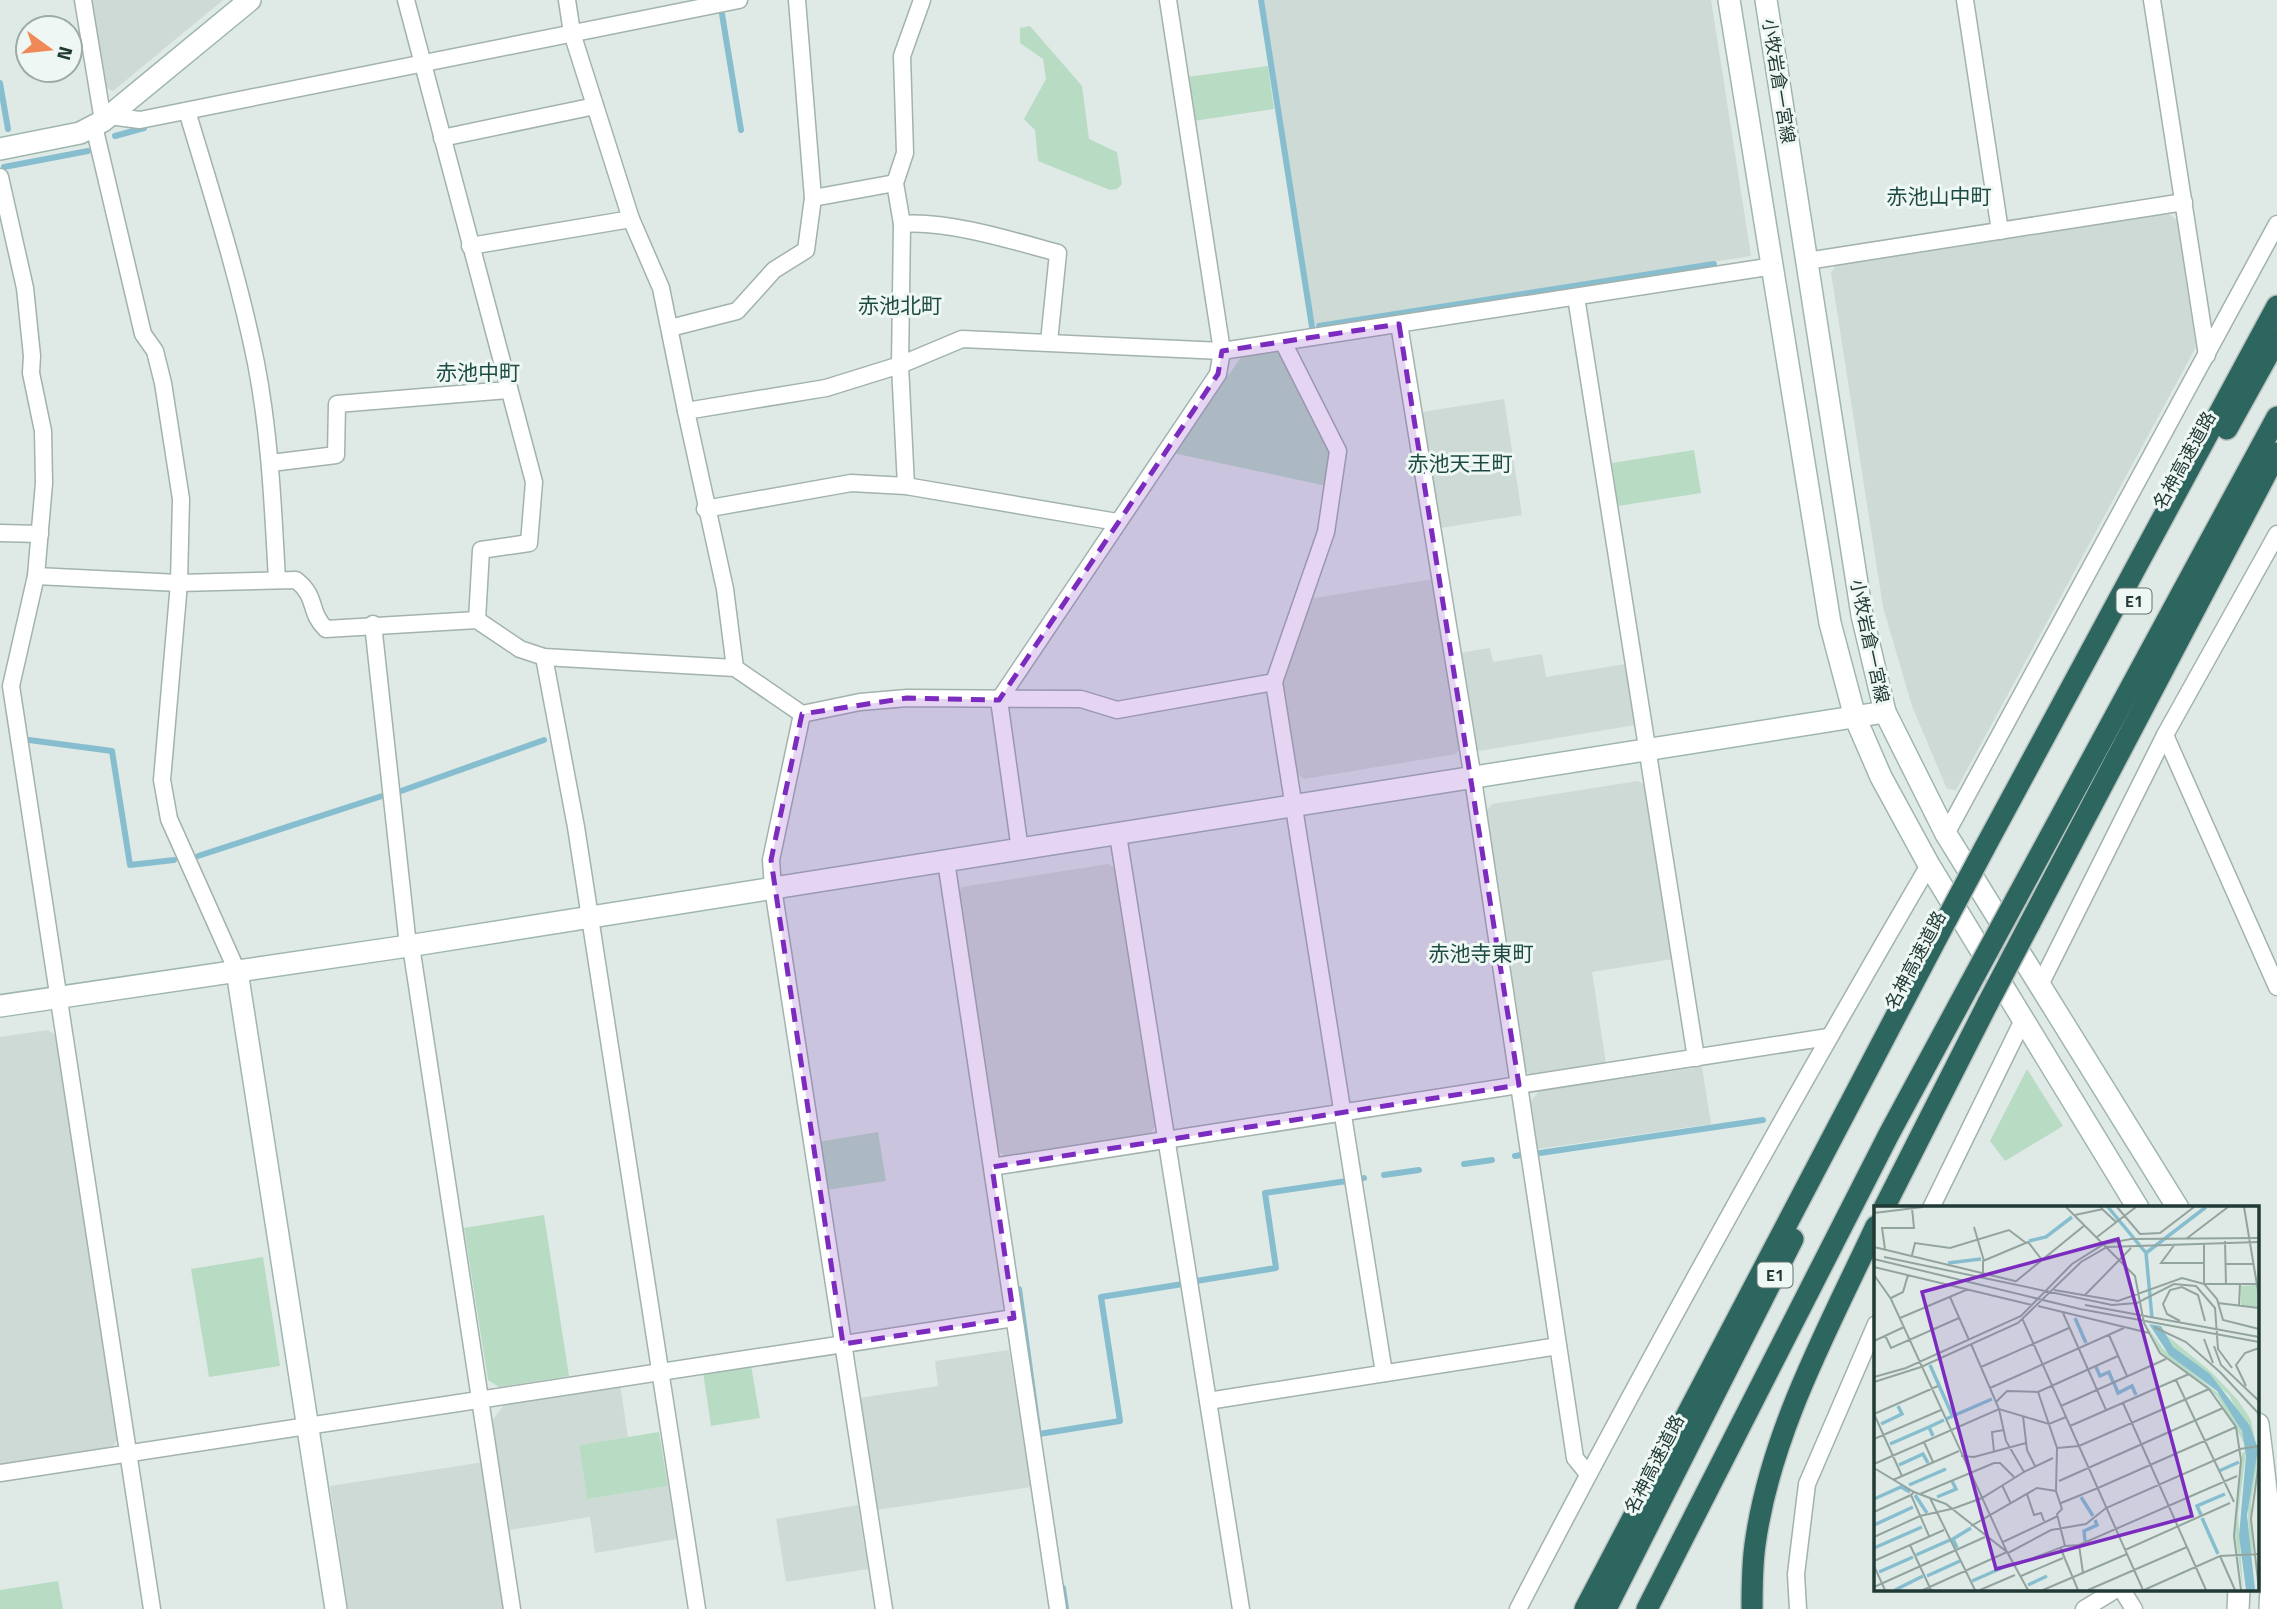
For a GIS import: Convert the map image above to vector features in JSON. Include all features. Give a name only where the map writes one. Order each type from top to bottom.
[{"type":"highway","points":[[1585,1609],[1988,857],[2277,306]]},
{"type":"highway","name":"名神高速道路","points":[[1988,857],[2277,339]]},
{"type":"highway","name":"E1","points":[[1647,1609],[1864,1182],[2277,417]]},
{"type":"highway","points":[[1885,1206],[1988,1003],[2277,453]]},
{"type":"highway","name":"名神高速道路","points":[[1606,1609],[1945,937]]},
{"type":"highway","points":[[1752,1609],[1755,1545],[1766,1492],[1784,1435],[1817,1353],[1874,1230]]},
{"type":"street","points":[[83,0],[102,121],[143,334],[155,351],[172,423],[181,499],[178,583],[162,779],[169,819],[237,971],[336,1609]]},
{"type":"street","points":[[0,149],[80,133],[102,121],[250,0]]},
{"type":"street","points":[[406,0],[534,482],[529,542],[481,550],[477,620]]},
{"type":"street","points":[[567,0],[572,33],[631,219],[661,288],[705,509],[725,589],[734,668]]},
{"type":"street","points":[[102,121],[140,120],[739,0]]},
{"type":"street","points":[[670,328],[737,311],[774,270],[806,250],[813,198],[797,0]]},
{"type":"street","points":[[906,486],[900,365],[902,224],[895,183],[905,153],[902,56],[922,0]]},
{"type":"street","points":[[1020,850],[999,700],[1218,374],[1222,351],[1168,0]]},
{"type":"street","name":"小牧岩倉一宮線","points":[[1730,0],[1830,623],[1855,717],[1881,777],[1929,865],[2137,1206]]},
{"type":"street","name":"小牧岩倉一宮線","points":[[1766,0],[1862,615],[1885,712],[1945,834],[2177,1206]]},
{"type":"street","points":[[1965,0],[2000,231]]},
{"type":"street","points":[[2152,0],[2207,355]]},
{"type":"street","points":[[442,138],[595,106]]},
{"type":"street","points":[[187,111],[227,247],[256,363],[271,463],[277,580]]},
{"type":"street","points":[[0,177],[25,288],[33,356],[31,373],[43,432],[44,483],[36,576],[6,685],[152,1609]]},
{"type":"street","points":[[813,198],[895,183]]},
{"type":"street","points":[[1807,261],[2184,202]]},
{"type":"street","points":[[470,246],[631,219]]},
{"type":"street","points":[[902,224],[917,223],[991,236],[1058,253],[1049,342]]},
{"type":"street","points":[[1945,834],[2277,224]]},
{"type":"street","points":[[686,411],[826,388],[900,365],[962,340],[1222,351],[1774,266]]},
{"type":"street","points":[[1576,297],[1696,1058]]},
{"type":"street","points":[[1399,324],[1473,779],[1575,1458],[1588,1474]]},
{"type":"street","points":[[1283,342],[1338,451],[1326,532],[1275,682],[1384,1373]]},
{"type":"street","points":[[271,463],[336,455],[337,404],[508,390]]},
{"type":"street","points":[[705,509],[851,483],[906,486],[1117,522]]},
{"type":"street","points":[[0,533],[40,534]]},
{"type":"street","points":[[2040,985],[2165,735],[2277,534]]},
{"type":"street","points":[[36,576],[178,583],[296,580],[309,590],[318,622],[326,629],[373,624],[477,620],[520,649],[544,657],[734,668],[802,714],[860,702],[907,698],[1081,699],[1117,710],[1275,682]]},
{"type":"street","points":[[373,624],[410,946],[512,1609]]},
{"type":"street","points":[[544,657],[590,917],[697,1609]]},
{"type":"street","points":[[0,1006],[410,946],[1885,712]]},
{"type":"street","points":[[802,714],[771,860],[773,888],[884,1609]]},
{"type":"street","points":[[2165,735],[2277,987]]},
{"type":"street","points":[[1118,835],[1241,1609]]},
{"type":"street","points":[[946,861],[1058,1609]]},
{"type":"street","points":[[1518,1609],[1588,1474],[1828,1037],[1929,865]]},
{"type":"street","points":[[1932,1206],[2023,1020]]},
{"type":"street","points":[[992,1167],[1828,1037]]},
{"type":"street","points":[[0,1473],[1014,1318]]},
{"type":"street","points":[[1798,1609],[1796,1574],[1807,1484],[1874,1329]]},
{"type":"street","points":[[1208,1401],[1558,1346]]},
{"type":"street","points":[[2260,1439],[2268,1499],[2270,1609]]},
{"type":"street","points":[[2084,1609],[2112,1592]]},
{"type":"street","points":[[2123,1592],[2134,1609]]},
{"type":"highlighted area","points":[[1399,324],[1519,1085],[992,1167],[1014,1318],[843,1344],[771,860],[802,714],[907,698],[999,700],[1218,374],[1222,351]]},
{"type":"shaded area","points":[[89,0],[223,0],[113,91],[103,86]]},
{"type":"shaded area","points":[[1263,0],[1711,0],[1751,256],[1314,325]]},
{"type":"shaded area","points":[[2166,212],[2177,220],[2196,347],[1956,790],[1947,789],[1912,706],[1883,607],[1831,273],[1836,265]]},
{"type":"shaded area","points":[[1504,399],[1522,515],[1440,528],[1422,412]]},
{"type":"shaded area","points":[[1434,579],[1461,747],[1456,754],[1304,779],[1295,772],[1280,678],[1308,599]]},
{"type":"shaded area","points":[[1490,648],[1493,662],[1542,654],[1546,677],[1625,664],[1635,725],[1479,751],[1474,748],[1459,653]]},
{"type":"shaded area","points":[[1638,781],[1647,786],[1673,959],[1592,972],[1606,1064],[1532,1076],[1523,1069],[1484,814],[1492,804]]},
{"type":"shaded area","points":[[1108,864],[1117,869],[1156,1125],[1150,1134],[1007,1157],[995,1149],[957,896],[962,887]]},
{"type":"shaded area","points":[[48,1030],[57,1036],[119,1437],[112,1448],[0,1465],[0,1037]]},
{"type":"shaded area","points":[[1702,1067],[1711,1124],[1538,1149],[1531,1101],[1539,1091]]},
{"type":"shaded area","points":[[1009,1350],[1031,1487],[876,1510],[859,1398],[938,1386],[935,1361]]},
{"type":"shaded area","points":[[620,1384],[628,1437],[579,1445],[587,1499],[668,1486],[677,1539],[595,1553],[590,1517],[510,1530],[492,1421],[506,1402]]},
{"type":"shaded area","points":[[484,1462],[506,1609],[348,1609],[330,1486]]},
{"type":"shaded area","points":[[858,1505],[868,1569],[786,1582],[776,1519]]},
{"type":"green space","points":[[1030,26],[1082,86],[1089,139],[1117,152],[1122,184],[1117,189],[1110,190],[1038,161],[1035,130],[1024,119],[1046,79],[1043,59],[1020,43],[1020,28]]},
{"type":"green space","points":[[1268,66],[1274,109],[1193,121],[1187,77]]},
{"type":"green space","points":[[1273,351],[1284,355],[1332,452],[1327,486],[1173,453],[1242,356]]},
{"type":"green space","points":[[1694,450],[1701,493],[1618,506],[1612,463]]},
{"type":"green space","points":[[2027,1069],[2063,1126],[2005,1161],[1990,1141]]},
{"type":"green space","points":[[878,1132],[886,1181],[826,1190],[818,1142]]},
{"type":"green space","points":[[544,1215],[569,1376],[499,1387],[488,1380],[464,1228]]},
{"type":"green space","points":[[263,1257],[280,1366],[209,1377],[191,1269]]},
{"type":"green space","points":[[751,1365],[760,1418],[711,1426],[703,1372]]},
{"type":"green space","points":[[659,1432],[668,1486],[587,1499],[579,1445]]},
{"type":"green space","points":[[58,1581],[63,1609],[0,1609],[0,1590]]},
{"type":"waterway","points":[[1261,0],[1312,327]]},
{"type":"waterway","points":[[722,14],[741,130]]},
{"type":"waterway","points":[[0,83],[8,129]]},
{"type":"waterway","points":[[115,136],[144,128]]},
{"type":"waterway","points":[[4,167],[88,151]]},
{"type":"waterway","points":[[1319,326],[1714,264]]},
{"type":"waterway","points":[[29,740],[112,751],[130,865],[174,860]]},
{"type":"waterway","points":[[401,791],[544,740]]},
{"type":"waterway","points":[[198,856],[382,796]]},
{"type":"waterway","points":[[1540,1153],[1763,1120]]},
{"type":"waterway","points":[[1515,1156],[1521,1155]]},
{"type":"waterway","points":[[1464,1164],[1492,1160]]},
{"type":"waterway","points":[[1384,1175],[1419,1170]]},
{"type":"waterway","points":[[1196,1281],[1276,1268],[1265,1193],[1347,1181]]},
{"type":"waterway","points":[[1039,1434],[1120,1421],[1101,1297],[1183,1284]]},
{"type":"waterway","points":[[1019,1289],[1039,1436]]},
{"type":"waterway","points":[[1063,1588],[1066,1609]]},
{"type":"district","name":"赤池山中町","points":[[1939,196]]},
{"type":"district","name":"赤池北町","points":[[900,305]]},
{"type":"district","name":"赤池中町","points":[[478,372]]},
{"type":"district","name":"赤池天王町","points":[[1460,463]]},
{"type":"district","name":"赤池寺東町","points":[[1481,953]]}]
